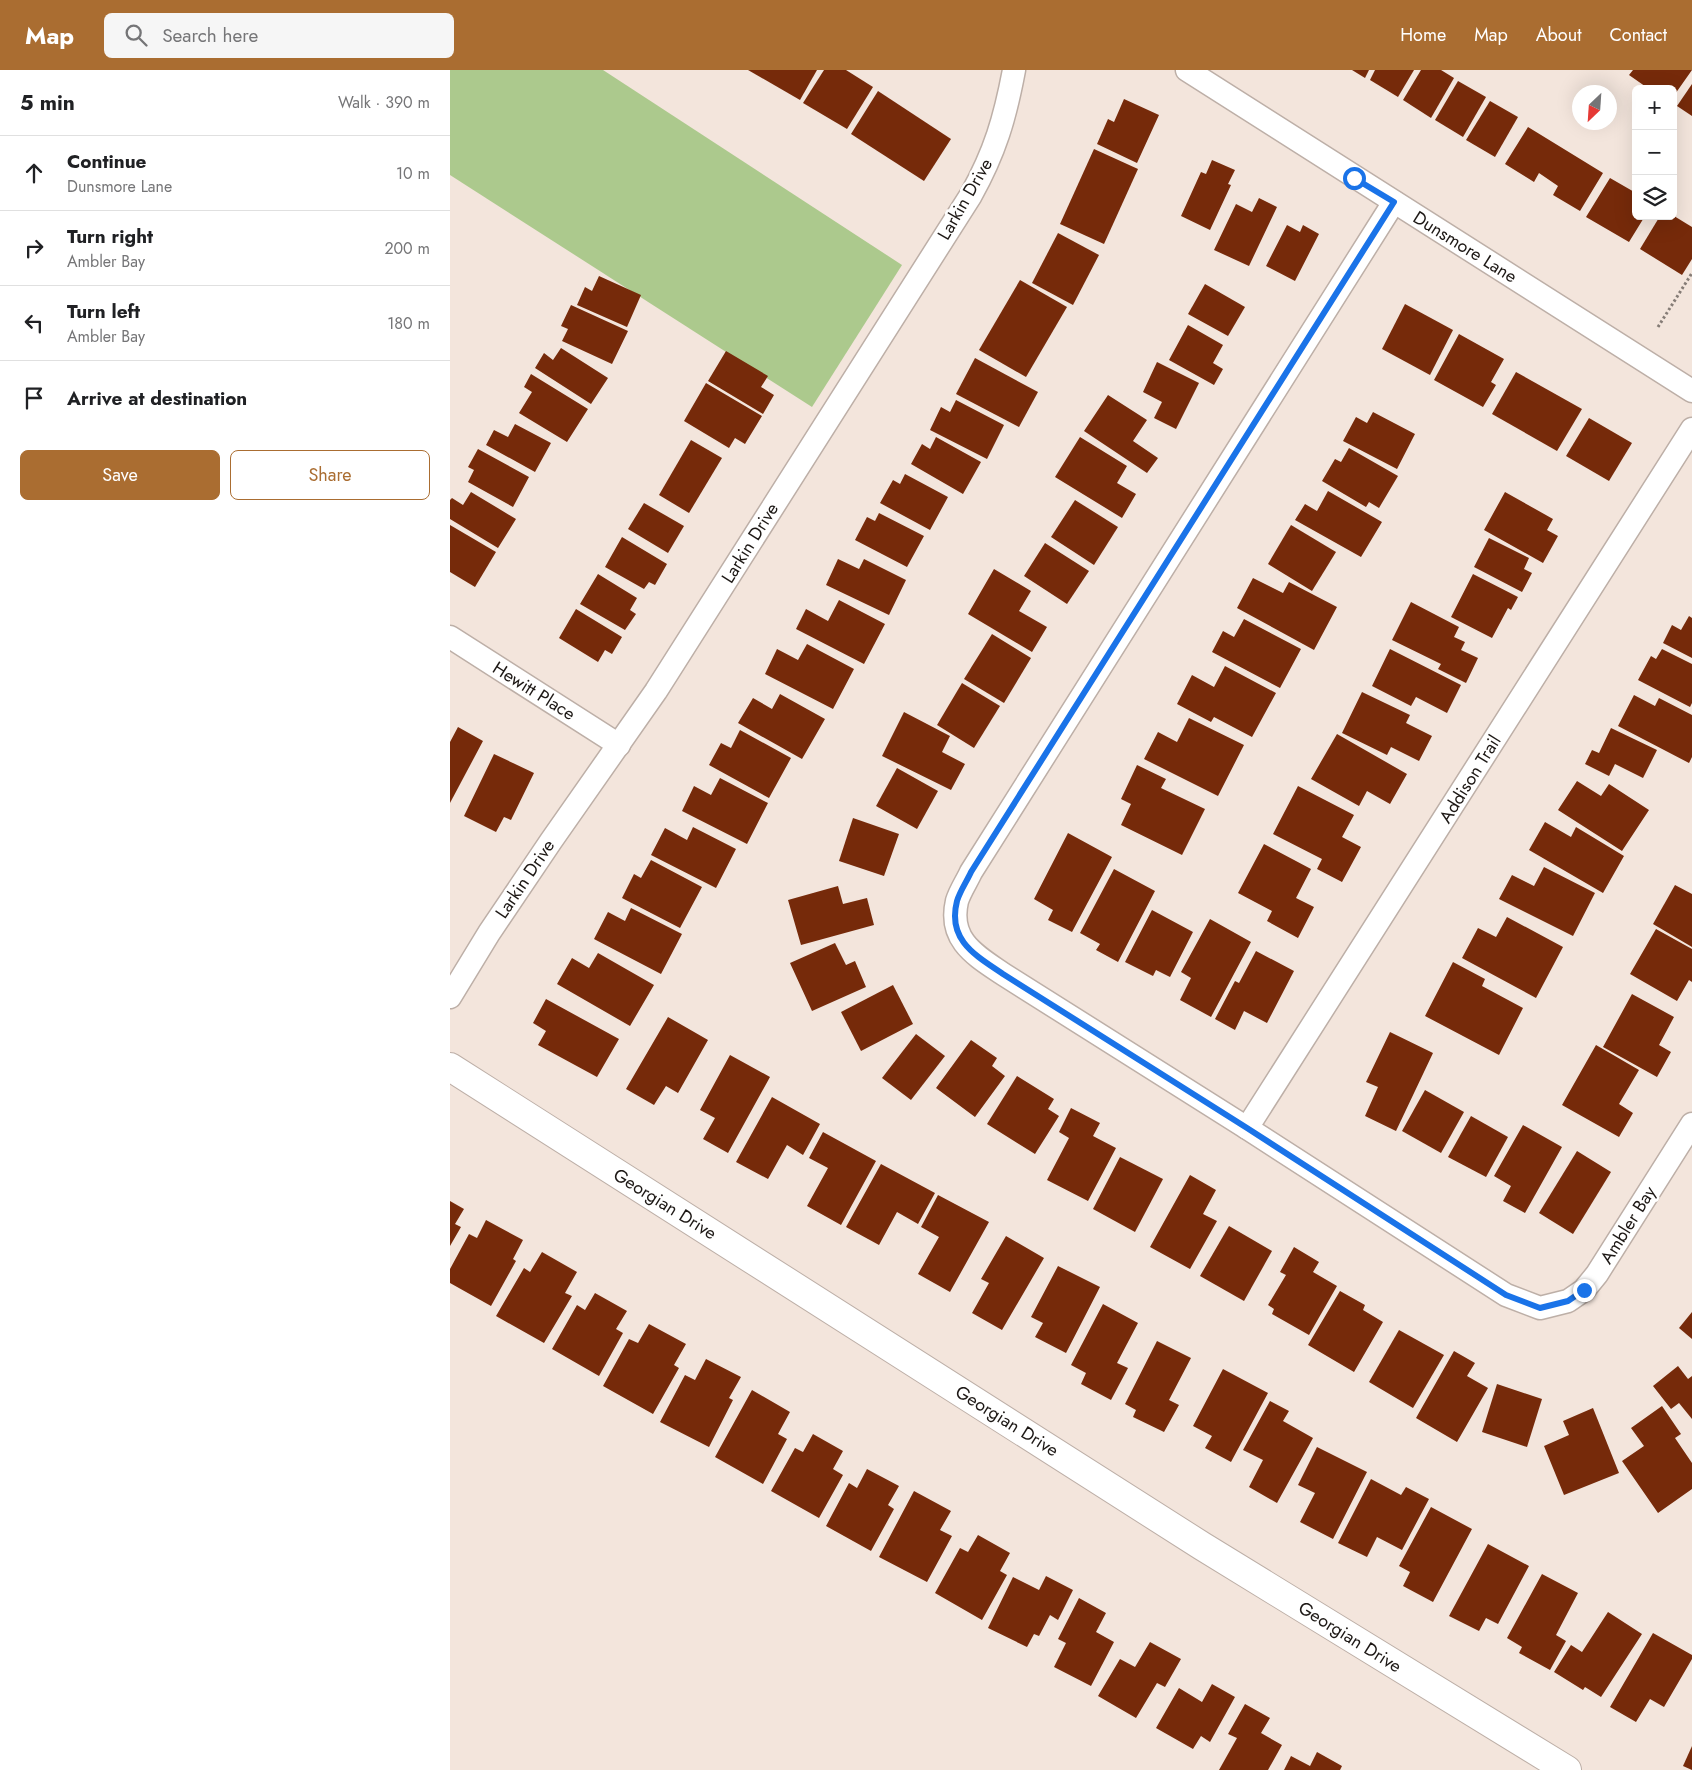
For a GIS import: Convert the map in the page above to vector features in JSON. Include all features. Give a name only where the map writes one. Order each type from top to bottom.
[{"type":"main road","name":"Georgian Drive","points":[[450,1067],[1202,1546],[1567,1770]]},
{"type":"street","name":"Larkin Drive","points":[[450,997],[489,933],[551,841],[656,692],[971,195],[992,153],[1004,119],[1014,70]]},
{"type":"street","name":"Dunsmore Lane","points":[[1188,70],[1692,390]]},
{"type":"street","name":"Ambler Bay","points":[[1394,202],[977,864],[958,900],[955,922],[963,943],[978,957],[1506,1295],[1540,1308],[1568,1301],[1584,1290],[1597,1274],[1692,1124]]},
{"type":"street","name":"Addison Trail","points":[[1247,1128],[1692,429]]},
{"type":"street","name":"Hewitt Place","points":[[450,637],[619,745]]},
{"type":"path","points":[[1658,327],[1692,273]]},
{"type":"green space","points":[[450,70],[603,70],[902,265],[812,407],[450,175]]},
{"type":"building","points":[[748,70],[817,70],[800,100]]},
{"type":"building","points":[[824,70],[846,70],[873,87],[847,129],[803,103]]},
{"type":"building","points":[[1352,70],[1369,70],[1365,78]]},
{"type":"building","points":[[1375,70],[1414,70],[1398,97],[1370,80]]},
{"type":"building","points":[[1421,70],[1441,70],[1454,78],[1431,118],[1403,100]]},
{"type":"building","points":[[1633,70],[1692,70],[1677,91],[1677,85],[1643,85],[1629,75]]},
{"type":"building","points":[[1458,81],[1486,97],[1463,137],[1435,120]]},
{"type":"building","points":[[1692,84],[1692,116],[1677,106]]},
{"type":"building","points":[[878,91],[951,139],[924,181],[851,134]]},
{"type":"building","points":[[1124,99],[1159,115],[1137,163],[1097,144],[1108,119],[1114,122]]},
{"type":"building","points":[[1490,101],[1518,117],[1495,157],[1466,140]]},
{"type":"building","points":[[1528,127],[1603,173],[1580,211],[1553,195],[1558,186],[1539,173],[1534,182],[1505,164]]},
{"type":"building","points":[[1094,149],[1138,169],[1104,244],[1060,224]]},
{"type":"building","points":[[1212,160],[1235,170],[1228,184],[1231,185],[1210,230],[1181,216],[1201,172],[1206,174]]},
{"type":"building","points":[[1610,178],[1632,191],[1632,220],[1643,220],[1629,242],[1586,217]]},
{"type":"building","points":[[1259,198],[1277,207],[1249,266],[1214,250],[1236,204],[1252,212]]},
{"type":"building","points":[[1677,218],[1692,227],[1692,259],[1682,275],[1640,249],[1658,220],[1677,220]]},
{"type":"building","points":[[1287,225],[1300,232],[1303,225],[1319,234],[1295,281],[1266,266]]},
{"type":"building","points":[[1058,233],[1099,255],[1073,305],[1032,283]]},
{"type":"building","points":[[599,276],[641,295],[627,327],[577,305],[585,287],[592,291]]},
{"type":"building","points":[[1020,280],[1067,307],[1026,377],[979,350]]},
{"type":"building","points":[[1205,284],[1245,307],[1228,336],[1188,314]]},
{"type":"building","points":[[1405,304],[1453,330],[1430,375],[1382,349]]},
{"type":"building","points":[[571,305],[628,331],[612,364],[562,341],[568,329],[561,326]]},
{"type":"building","points":[[1188,325],[1223,345],[1213,363],[1223,369],[1214,385],[1169,360]]},
{"type":"building","points":[[1459,334],[1504,359],[1491,382],[1496,385],[1483,407],[1434,380]]},
{"type":"building","points":[[561,348],[608,378],[591,404],[535,368],[544,353],[553,360]]},
{"type":"building","points":[[726,351],[768,376],[761,387],[774,395],[763,414],[708,381]]},
{"type":"building","points":[[975,358],[1038,392],[1019,427],[956,394]]},
{"type":"building","points":[[1157,362],[1199,383],[1176,429],[1154,418],[1162,402],[1143,392]]},
{"type":"building","points":[[1516,372],[1582,409],[1557,451],[1492,414]]},
{"type":"building","points":[[531,374],[588,409],[567,442],[519,413],[532,392],[524,387]]},
{"type":"building","points":[[706,383],[762,416],[745,444],[735,438],[729,448],[684,421]]},
{"type":"building","points":[[1108,395],[1147,420],[1133,441],[1158,458],[1147,473],[1084,431]]},
{"type":"building","points":[[956,400],[1004,425],[987,459],[930,430],[941,407],[950,412]]},
{"type":"building","points":[[1373,412],[1415,434],[1397,469],[1343,441],[1356,417],[1367,423]]},
{"type":"building","points":[[1589,418],[1632,443],[1609,481],[1566,456]]},
{"type":"building","points":[[515,424],[551,443],[535,472],[486,445],[494,430],[508,437]]},
{"type":"building","points":[[936,437],[981,462],[963,494],[911,464],[922,444],[930,449]]},
{"type":"building","points":[[1080,437],[1127,466],[1117,483],[1136,494],[1122,518],[1055,477]]},
{"type":"building","points":[[691,440],[722,458],[689,513],[659,495]]},
{"type":"building","points":[[1349,448],[1398,476],[1379,508],[1369,502],[1366,507],[1322,481],[1335,459],[1341,462]]},
{"type":"building","points":[[478,449],[529,477],[513,507],[468,482],[474,470],[468,467]]},
{"type":"building","points":[[905,474],[948,497],[930,530],[880,503],[893,480],[900,484]]},
{"type":"building","points":[[1328,491],[1382,522],[1361,557],[1295,520],[1305,504],[1317,511]]},
{"type":"building","points":[[471,492],[516,519],[498,548],[450,519],[450,500],[452,498],[463,505]]},
{"type":"building","points":[[1505,492],[1553,519],[1547,530],[1558,536],[1543,563],[1484,530]]},
{"type":"building","points":[[1075,500],[1118,527],[1094,565],[1051,537]]},
{"type":"building","points":[[644,503],[684,526],[668,553],[628,529]]},
{"type":"building","points":[[879,513],[924,536],[907,567],[855,540],[867,517],[875,521]]},
{"type":"building","points":[[450,525],[496,552],[475,587],[450,572]]},
{"type":"building","points":[[1291,525],[1336,552],[1312,591],[1268,564]]},
{"type":"building","points":[[622,537],[667,564],[655,585],[649,582],[644,589],[605,567]]},
{"type":"building","points":[[1489,538],[1529,558],[1524,569],[1532,573],[1522,592],[1474,567]]},
{"type":"building","points":[[1045,543],[1089,571],[1067,604],[1024,576]]},
{"type":"building","points":[[838,559],[859,569],[864,559],[906,580],[889,615],[826,585]]},
{"type":"building","points":[[994,569],[1031,591],[1019,611],[1047,627],[1032,652],[968,614]]},
{"type":"building","points":[[598,574],[637,598],[630,610],[636,614],[625,630],[580,604]]},
{"type":"building","points":[[1473,574],[1518,597],[1511,610],[1508,608],[1492,638],[1451,617]]},
{"type":"building","points":[[1253,578],[1283,593],[1289,582],[1337,607],[1314,650],[1237,608]]},
{"type":"building","points":[[839,600],[885,624],[864,664],[796,629],[806,609],[828,621]]},
{"type":"building","points":[[1411,602],[1459,627],[1454,637],[1465,642],[1461,650],[1478,658],[1466,683],[1438,669],[1441,664],[1392,640]]},
{"type":"building","points":[[576,609],[622,637],[612,654],[605,650],[598,662],[559,638]]},
{"type":"building","points":[[1689,616],[1692,618],[1692,658],[1663,643],[1672,625],[1681,630]]},
{"type":"building","points":[[1244,619],[1301,649],[1280,688],[1212,652],[1223,631],[1234,637]]},
{"type":"building","points":[[992,634],[1031,658],[1004,703],[964,679]]},
{"type":"building","points":[[807,644],[854,669],[833,709],[765,674],[777,649],[798,660]]},
{"type":"building","points":[[1390,649],[1461,685],[1447,713],[1416,697],[1411,706],[1372,686]]},
{"type":"building","points":[[1662,649],[1692,664],[1692,703],[1690,707],[1638,680],[1651,656],[1656,659]]},
{"type":"building","points":[[1225,666],[1276,693],[1252,737],[1214,717],[1211,722],[1177,704],[1192,675],[1214,687]]},
{"type":"building","points":[[962,683],[1000,706],[974,748],[937,725]]},
{"type":"building","points":[[1362,692],[1410,715],[1406,723],[1432,736],[1419,761],[1391,747],[1387,755],[1342,733]]},
{"type":"building","points":[[780,694],[825,719],[802,759],[738,723],[753,698],[772,709]]},
{"type":"building","points":[[1634,695],[1655,706],[1659,698],[1692,715],[1692,757],[1689,763],[1618,726]]},
{"type":"building","points":[[904,712],[950,736],[942,752],[965,764],[951,790],[882,756]]},
{"type":"building","points":[[1189,718],[1244,745],[1218,796],[1144,759],[1158,732],[1177,742]]},
{"type":"building","points":[[458,727],[483,741],[450,803],[450,742]]},
{"type":"building","points":[[1611,728],[1657,750],[1643,778],[1615,764],[1609,776],[1585,764],[1592,750],[1599,753]]},
{"type":"building","points":[[740,730],[791,758],[769,798],[709,765],[721,743],[731,748]]},
{"type":"building","points":[[1337,734],[1407,774],[1390,804],[1367,791],[1359,806],[1311,779]]},
{"type":"building","points":[[494,754],[534,773],[511,820],[504,817],[496,832],[464,816]]},
{"type":"building","points":[[1137,765],[1166,779],[1161,788],[1205,809],[1182,855],[1121,825],[1131,804],[1121,799]]},
{"type":"building","points":[[897,768],[938,791],[917,829],[876,806]]},
{"type":"building","points":[[720,778],[768,803],[747,844],[682,811],[694,786],[711,795]]},
{"type":"building","points":[[1577,781],[1601,796],[1609,784],[1649,810],[1622,851],[1558,810]]},
{"type":"building","points":[[1298,786],[1354,815],[1342,837],[1361,847],[1342,882],[1317,869],[1322,859],[1273,834]]},
{"type":"building","points":[[853,818],[899,834],[884,876],[839,861]]},
{"type":"building","points":[[1545,822],[1571,837],[1576,827],[1624,856],[1603,893],[1529,850]]},
{"type":"building","points":[[693,827],[736,849],[716,888],[651,855],[665,828],[687,840]]},
{"type":"building","points":[[1068,833],[1112,857],[1072,932],[1048,920],[1053,910],[1034,899]]},
{"type":"building","points":[[1264,844],[1311,869],[1296,898],[1314,907],[1298,938],[1267,921],[1272,911],[1238,893]]},
{"type":"building","points":[[651,860],[702,887],[680,928],[622,898],[634,874],[641,878]]},
{"type":"building","points":[[1544,867],[1595,893],[1573,936],[1499,899],[1512,875],[1534,886]]},
{"type":"building","points":[[1114,869],[1155,891],[1118,962],[1096,950],[1100,944],[1080,933]]},
{"type":"building","points":[[1675,885],[1692,894],[1692,947],[1653,924]]},
{"type":"building","points":[[838,886],[843,904],[867,898],[874,925],[801,945],[788,900]]},
{"type":"building","points":[[631,908],[682,934],[661,974],[594,939],[608,912],[625,921]]},
{"type":"building","points":[[1152,910],[1193,932],[1170,977],[1156,970],[1153,976],[1125,962]]},
{"type":"building","points":[[1507,917],[1563,947],[1536,998],[1462,958],[1478,928],[1496,937]]},
{"type":"building","points":[[1210,919],[1251,942],[1211,1017],[1180,1000],[1191,978],[1181,972]]},
{"type":"building","points":[[1656,929],[1692,949],[1692,982],[1689,980],[1677,1001],[1630,974]]},
{"type":"building","points":[[835,943],[846,965],[855,961],[866,987],[812,1011],[790,963]]},
{"type":"building","points":[[1256,951],[1294,971],[1267,1023],[1244,1011],[1235,1030],[1215,1019],[1235,981],[1239,983]]},
{"type":"building","points":[[598,953],[654,985],[630,1026],[557,984],[572,958],[589,968]]},
{"type":"building","points":[[1453,962],[1485,979],[1482,986],[1523,1008],[1499,1055],[1425,1016]]},
{"type":"building","points":[[893,985],[913,1024],[861,1051],[841,1012]]},
{"type":"building","points":[[1632,994],[1674,1017],[1659,1045],[1671,1052],[1657,1077],[1603,1047]]},
{"type":"building","points":[[546,999],[619,1039],[597,1077],[538,1045],[546,1031],[533,1023]]},
{"type":"building","points":[[668,1017],[708,1040],[678,1093],[666,1086],[654,1105],[626,1089]]},
{"type":"building","points":[[1390,1032],[1433,1053],[1396,1131],[1365,1116],[1378,1087],[1366,1082]]},
{"type":"building","points":[[916,1034],[945,1056],[911,1100],[882,1078]]},
{"type":"building","points":[[971,1040],[997,1058],[992,1066],[1005,1076],[975,1117],[936,1088]]},
{"type":"building","points":[[1596,1045],[1639,1070],[1619,1104],[1633,1113],[1619,1137],[1562,1105]]},
{"type":"building","points":[[730,1055],[770,1077],[728,1153],[703,1139],[715,1118],[700,1110]]},
{"type":"building","points":[[1017,1076],[1054,1099],[1048,1109],[1059,1116],[1035,1154],[987,1124]]},
{"type":"building","points":[[1425,1090],[1464,1112],[1441,1153],[1402,1131]]},
{"type":"building","points":[[772,1097],[820,1124],[803,1155],[787,1145],[768,1179],[736,1162]]},
{"type":"building","points":[[1071,1108],[1100,1123],[1093,1136],[1116,1148],[1088,1201],[1047,1180],[1069,1138],[1059,1132]]},
{"type":"building","points":[[1471,1116],[1508,1137],[1486,1177],[1448,1157]]},
{"type":"building","points":[[1523,1125],[1562,1147],[1525,1213],[1503,1201],[1511,1186],[1494,1176]]},
{"type":"building","points":[[823,1132],[876,1161],[841,1225],[807,1206],[828,1168],[809,1158]]},
{"type":"building","points":[[1577,1151],[1611,1172],[1573,1234],[1539,1213]]},
{"type":"building","points":[[1120,1157],[1163,1179],[1135,1232],[1093,1209]]},
{"type":"building","points":[[881,1164],[935,1193],[918,1224],[897,1212],[879,1245],[846,1227]]},
{"type":"building","points":[[1190,1175],[1216,1190],[1203,1214],[1217,1221],[1190,1269],[1150,1247]]},
{"type":"building","points":[[938,1195],[989,1222],[950,1292],[918,1274],[939,1237],[921,1227]]},
{"type":"building","points":[[450,1201],[464,1209],[455,1224],[461,1227],[450,1246]]},
{"type":"building","points":[[486,1220],[523,1240],[513,1259],[516,1261],[491,1306],[450,1283],[450,1269],[469,1234],[477,1238]]},
{"type":"building","points":[[1229,1226],[1272,1251],[1244,1301],[1200,1276]]},
{"type":"building","points":[[1006,1236],[1044,1258],[1002,1330],[972,1313],[989,1283],[981,1279]]},
{"type":"building","points":[[1294,1247],[1319,1262],[1313,1272],[1337,1286],[1309,1335],[1272,1314],[1274,1309],[1268,1305],[1286,1275],[1280,1272]]},
{"type":"building","points":[[542,1252],[577,1272],[565,1293],[572,1296],[544,1343],[496,1316],[524,1268],[530,1272]]},
{"type":"building","points":[[1058,1266],[1100,1287],[1066,1353],[1035,1337],[1043,1323],[1031,1317]]},
{"type":"building","points":[[1340,1291],[1365,1305],[1363,1310],[1383,1322],[1354,1372],[1308,1345]]},
{"type":"building","points":[[595,1293],[627,1311],[616,1329],[623,1333],[599,1376],[552,1349],[577,1305],[585,1310]]},
{"type":"building","points":[[1103,1304],[1138,1323],[1117,1363],[1128,1368],[1111,1400],[1081,1384],[1086,1373],[1071,1365]]},
{"type":"building","points":[[1692,1312],[1692,1339],[1679,1328]]},
{"type":"building","points":[[649,1324],[686,1344],[674,1365],[679,1368],[653,1414],[603,1386],[629,1339],[638,1343]]},
{"type":"building","points":[[1399,1330],[1444,1355],[1413,1408],[1369,1382]]},
{"type":"building","points":[[1157,1341],[1191,1358],[1169,1400],[1179,1405],[1164,1432],[1133,1417],[1136,1410],[1125,1404]]},
{"type":"building","points":[[1454,1351],[1475,1363],[1467,1376],[1488,1388],[1457,1442],[1416,1418]]},
{"type":"building","points":[[706,1359],[741,1377],[729,1398],[733,1400],[709,1447],[660,1422],[685,1375],[695,1380]]},
{"type":"building","points":[[1678,1366],[1688,1379],[1692,1376],[1692,1419],[1679,1403],[1671,1409],[1653,1386]]},
{"type":"building","points":[[1223,1369],[1268,1393],[1231,1462],[1205,1448],[1212,1436],[1193,1426]]},
{"type":"building","points":[[1497,1384],[1542,1399],[1527,1447],[1482,1432]]},
{"type":"building","points":[[752,1390],[790,1412],[778,1434],[787,1439],[763,1484],[715,1457]]},
{"type":"building","points":[[1270,1401],[1289,1411],[1283,1421],[1313,1438],[1277,1503],[1249,1487],[1263,1460],[1243,1450]]},
{"type":"building","points":[[1662,1406],[1681,1434],[1675,1438],[1692,1463],[1692,1489],[1658,1513],[1622,1461],[1644,1446],[1631,1428]]},
{"type":"building","points":[[1593,1408],[1619,1473],[1564,1495],[1544,1446],[1569,1435],[1563,1421]]},
{"type":"building","points":[[813,1434],[843,1451],[833,1469],[843,1475],[819,1518],[771,1491],[795,1448],[803,1452]]},
{"type":"building","points":[[1317,1447],[1367,1472],[1333,1539],[1300,1522],[1315,1493],[1298,1485]]},
{"type":"building","points":[[867,1469],[899,1486],[888,1505],[894,1509],[871,1551],[826,1526],[849,1483],[857,1488]]},
{"type":"building","points":[[1371,1479],[1401,1495],[1406,1487],[1429,1499],[1402,1550],[1377,1537],[1367,1557],[1338,1543]]},
{"type":"building","points":[[914,1491],[951,1511],[940,1530],[952,1536],[927,1582],[879,1557]]},
{"type":"building","points":[[1431,1507],[1472,1529],[1433,1602],[1403,1586],[1410,1572],[1399,1566]]},
{"type":"building","points":[[978,1535],[1010,1553],[1000,1571],[1007,1575],[982,1620],[935,1593],[960,1548],[968,1552]]},
{"type":"building","points":[[1488,1544],[1529,1566],[1498,1624],[1486,1618],[1479,1631],[1449,1616]]},
{"type":"building","points":[[1542,1574],[1578,1593],[1556,1635],[1566,1641],[1550,1670],[1519,1653],[1522,1647],[1507,1638]]},
{"type":"building","points":[[1046,1576],[1073,1590],[1058,1620],[1050,1615],[1039,1636],[1034,1634],[1027,1647],[988,1628],[1013,1577],[1039,1590]]},
{"type":"building","points":[[1079,1598],[1106,1613],[1096,1632],[1114,1642],[1091,1686],[1054,1667],[1066,1643],[1058,1639]]},
{"type":"building","points":[[1608,1612],[1642,1634],[1601,1697],[1585,1687],[1583,1690],[1554,1672],[1571,1645],[1582,1652]]},
{"type":"building","points":[[1653,1633],[1692,1655],[1692,1659],[1664,1707],[1650,1699],[1636,1722],[1610,1707]]},
{"type":"building","points":[[1150,1642],[1181,1659],[1165,1687],[1157,1683],[1136,1718],[1098,1696],[1120,1659],[1135,1667]]},
{"type":"building","points":[[1212,1684],[1235,1697],[1210,1742],[1201,1736],[1193,1749],[1156,1728],[1179,1688],[1202,1702]]},
{"type":"building","points":[[1245,1704],[1270,1718],[1261,1733],[1282,1745],[1268,1770],[1219,1770],[1237,1738],[1228,1734]]},
{"type":"building","points":[[1692,1746],[1692,1770],[1683,1766]]},
{"type":"building","points":[[1317,1752],[1342,1766],[1340,1770],[1284,1770],[1291,1756],[1310,1766]]},
{"type":"route","points":[[1354,178],[1394,202],[971,872],[958,900],[955,922],[963,943],[978,957],[1003,974],[1506,1295],[1540,1308],[1568,1301],[1584,1290]]}]
